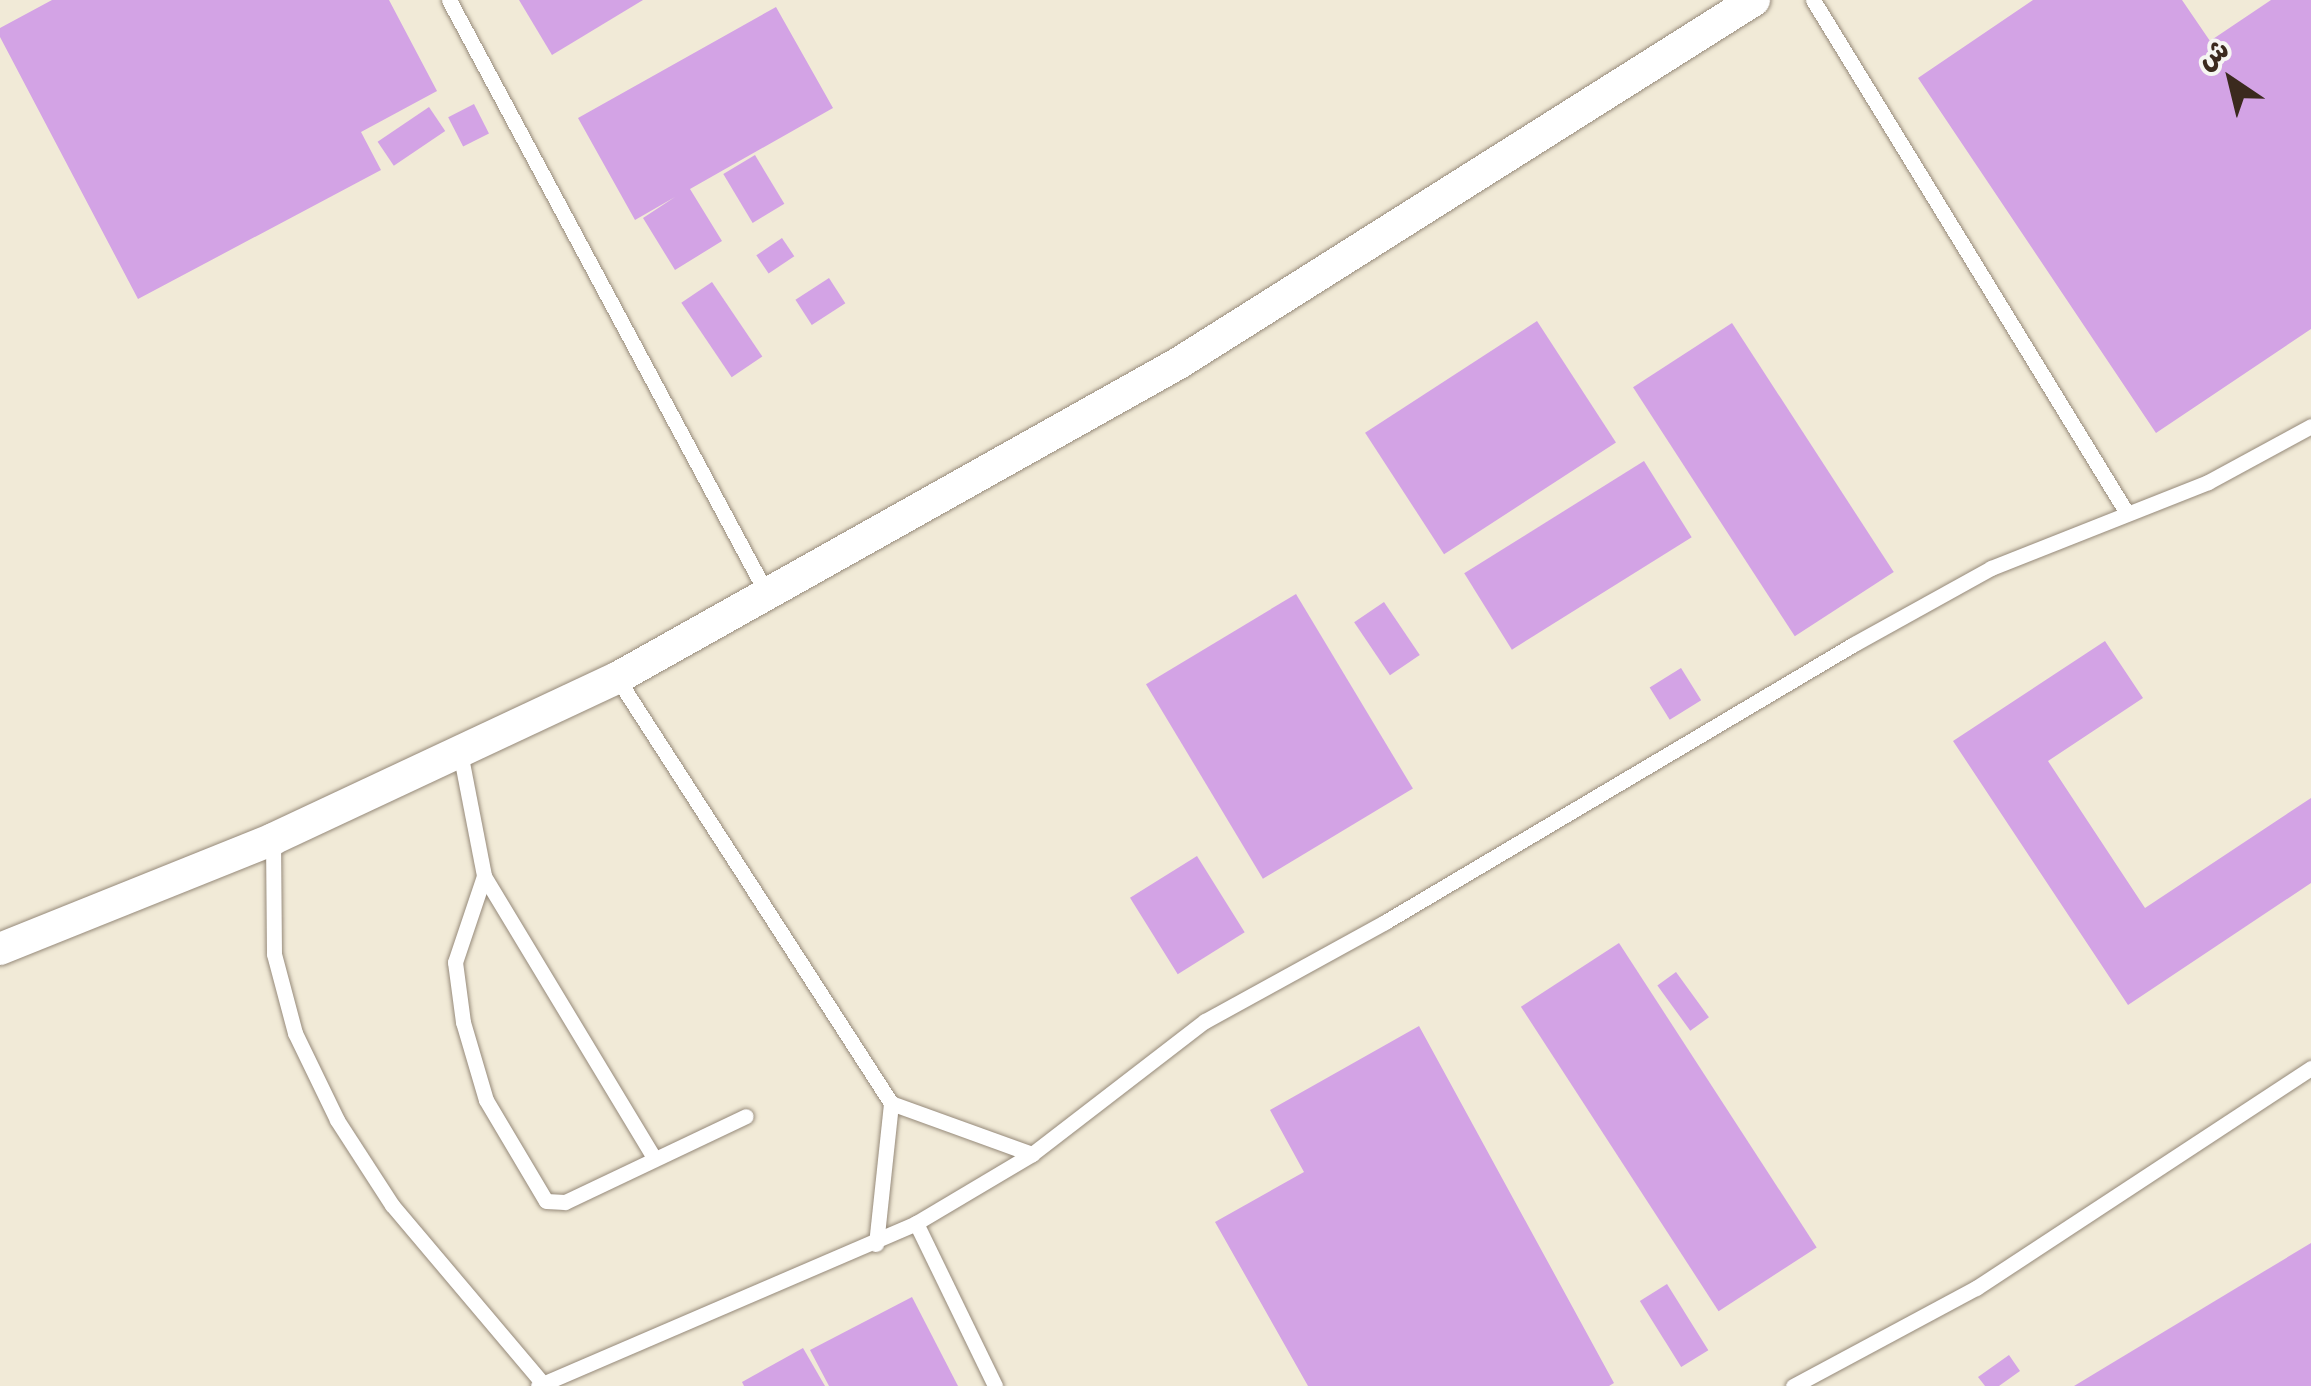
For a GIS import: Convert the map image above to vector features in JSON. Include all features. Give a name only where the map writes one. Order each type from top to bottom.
[{"type":"street","points":[[0,950],[273,840],[617,678],[1179,363],[1754,0]]},
{"type":"lane","points":[[449,0],[766,594]]},
{"type":"lane","points":[[1813,0],[2126,510]]},
{"type":"lane","points":[[273,840],[274,954],[295,1032],[337,1120],[392,1205],[540,1385],[916,1224],[1032,1154],[1205,1022],[1402,913],[1854,644],[1991,568],[2126,510],[2208,482],[2311,426]]},
{"type":"lane","points":[[617,678],[891,1103],[1032,1154]]},
{"type":"lane","points":[[460,752],[484,876],[653,1156]]},
{"type":"lane","points":[[484,876],[455,962],[463,1022],[486,1100],[546,1201],[566,1202],[653,1156],[746,1116]]},
{"type":"lane","points":[[1793,1386],[1976,1288],[2311,1068]]},
{"type":"lane","points":[[876,1244],[891,1103]]},
{"type":"lane","points":[[916,1224],[995,1386]]},
{"type":"building","points":[[52,0],[389,0],[437,91],[361,132],[381,170],[138,299],[0,37],[0,28]]},
{"type":"building","points":[[519,0],[643,0],[552,55]]},
{"type":"building","points":[[2033,0],[2182,0],[2210,41],[2271,0],[2311,0],[2311,329],[2156,433],[1918,78]]},
{"type":"building","points":[[776,7],[833,108],[690,189],[722,241],[675,270],[643,218],[675,197],[635,220],[578,118]]},
{"type":"building","points":[[474,104],[489,133],[463,147],[448,117]]},
{"type":"building","points":[[429,107],[445,131],[394,166],[378,142]]},
{"type":"building","points":[[755,155],[784,204],[753,223],[723,174]]},
{"type":"building","points":[[782,238],[794,256],[769,274],[756,255]]},
{"type":"building","points":[[829,278],[845,303],[812,325],[795,300]]},
{"type":"building","points":[[712,282],[762,357],[732,377],[681,303]]},
{"type":"building","points":[[1537,321],[1616,443],[1444,554],[1365,433]]},
{"type":"building","points":[[1732,323],[1894,572],[1795,636],[1633,387]]},
{"type":"building","points":[[1644,461],[1692,537],[1512,650],[1464,573]]},
{"type":"building","points":[[1296,594],[1413,789],[1263,879],[1146,684]]},
{"type":"building","points":[[1384,602],[1420,655],[1390,675],[1354,622]]},
{"type":"building","points":[[2105,641],[2143,698],[2048,761],[2145,908],[2311,798],[2311,883],[2128,1005],[1953,741]]},
{"type":"building","points":[[1681,668],[1701,700],[1670,720],[1650,688]]},
{"type":"building","points":[[1197,856],[1245,932],[1178,974],[1130,898]]},
{"type":"building","points":[[1619,943],[1817,1247],[1719,1311],[1521,1007]]},
{"type":"building","points":[[1676,972],[1709,1017],[1690,1031],[1657,986]]},
{"type":"building","points":[[1419,1026],[1614,1383],[1609,1386],[1308,1386],[1215,1222],[1304,1172],[1270,1110]]},
{"type":"building","points":[[2311,1243],[2311,1386],[2074,1386]]},
{"type":"building","points":[[1667,1284],[1708,1350],[1681,1367],[1640,1301]]},
{"type":"building","points":[[912,1297],[958,1386],[829,1386],[810,1350]]},
{"type":"building","points":[[803,1348],[825,1386],[744,1386],[742,1382]]},
{"type":"building","points":[[2009,1355],[2020,1371],[1999,1386],[1985,1386],[1978,1377]]}]
